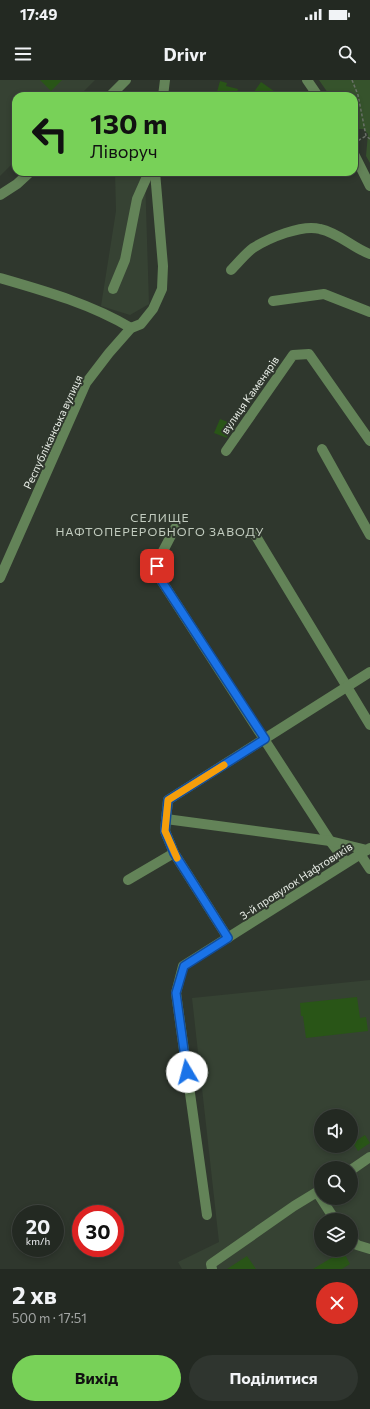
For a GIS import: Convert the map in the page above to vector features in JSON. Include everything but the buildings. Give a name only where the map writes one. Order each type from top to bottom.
[{"type":"street","points":[[114,92],[126,80]]},
{"type":"street","points":[[164,92],[165,80]]},
{"type":"street","points":[[307,80],[315,92]]},
{"type":"street","points":[[358,162],[370,186]]},
{"type":"street","points":[[0,195],[17,184],[26,176]]},
{"type":"street","points":[[113,289],[125,260],[137,199],[147,176]]},
{"type":"street","name":"Республіканська вулиця","points":[[0,578],[86,384],[109,353],[132,328],[141,324],[153,309],[162,289],[163,266],[155,176]]},
{"type":"street","points":[[231,270],[252,249],[288,231],[303,229],[320,228],[345,239],[370,254]]},
{"type":"street","points":[[0,278],[36,288],[81,304],[132,328]]},
{"type":"street","points":[[273,301],[324,294],[370,312]]},
{"type":"street","name":"вулиця Каменярів","points":[[226,451],[293,355],[309,354],[370,441]]},
{"type":"street","points":[[322,449],[370,535]]},
{"type":"street","points":[[175,528],[157,566],[159,577],[330,841],[346,862]]},
{"type":"street","points":[[254,533],[370,725]]},
{"type":"street","points":[[228,938],[174,853],[165,831],[168,800],[370,672]]},
{"type":"street","points":[[166,819],[330,841],[366,850],[370,869]]},
{"type":"street","name":"3-й провулок Нафтовиків","points":[[207,1215],[176,993],[184,966],[366,850]]},
{"type":"street","points":[[128,880],[174,853]]},
{"type":"street","points":[[358,1165],[370,1157]]},
{"type":"street","points":[[212,1269],[210,1264],[226,1252],[314,1194]]},
{"type":"street","points":[[358,1246],[370,1249]]},
{"type":"path","points":[[352,80],[357,92]]},
{"type":"path","points":[[358,95],[366,136],[370,139]]},
{"type":"path","points":[[358,141],[366,136]]},
{"type":"shaded area","points":[[0,80],[95,80],[83,92],[12,92],[12,164],[0,176]]},
{"type":"shaded area","points":[[115,176],[145,176],[149,304],[130,315],[101,306],[116,211]]},
{"type":"shaded area","points":[[370,980],[370,1269],[182,1269],[178,1262],[219,1242],[192,998]]},
{"type":"green space","points":[[319,80],[370,80],[370,163],[366,156],[368,134],[363,129],[358,129],[358,92],[327,92]]},
{"type":"slow traffic","points":[[177,858],[165,831],[168,800],[224,765]]},
{"type":"district","name":"СЕЛИЩЕ НАФТОПЕРЕРОБНОГО ЗАВОДУ","points":[[160,525]]},
{"type":"route","points":[[157,566],[159,577],[265,739],[168,800],[165,831],[174,853],[228,938],[184,966],[176,993],[187,1072]]}]
